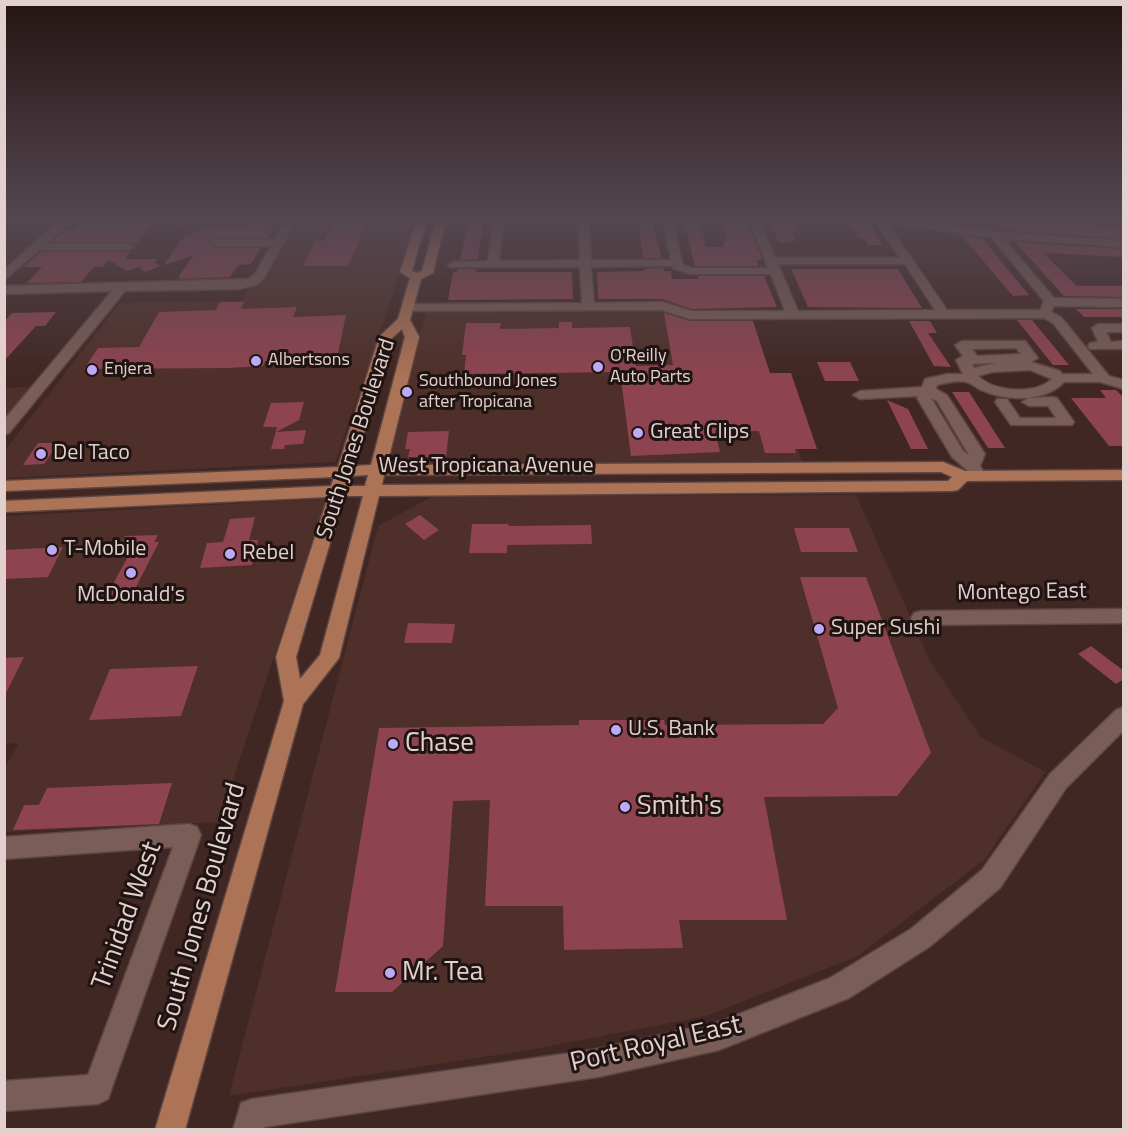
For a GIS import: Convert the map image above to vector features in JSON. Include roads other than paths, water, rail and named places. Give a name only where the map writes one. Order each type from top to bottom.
[{"type":"main road","name":"South Jones Boulevard","points":[[406,272],[416,277],[427,272]]},
{"type":"main road","name":"South Jones Boulevard","points":[[294,701],[286,657],[386,337],[406,314],[416,277]]},
{"type":"main road","name":"South Jones Boulevard","points":[[170,1130],[294,701],[329,658],[411,337],[406,314]]},
{"type":"main road","points":[[756,488],[763,480],[845,477],[861,474],[877,467]]},
{"type":"main road","name":"West Tropicana Avenue","points":[[4,486],[377,470],[943,467],[971,472],[1124,475]]},
{"type":"main road","name":"West Tropicana Avenue","points":[[4,507],[339,491],[952,486],[971,472]]},
{"type":"street","points":[[4,290],[239,285],[252,282],[262,272]]},
{"type":"street","points":[[586,272],[588,307]]},
{"type":"street","points":[[775,272],[793,314]]},
{"type":"street","points":[[915,272],[944,314]]},
{"type":"street","points":[[1021,272],[1104,379]]},
{"type":"street","points":[[4,430],[121,288]]},
{"type":"street","points":[[406,314],[663,306],[690,315],[944,314],[1124,303]]},
{"type":"street","points":[[1106,346],[1098,328],[1124,328]]},
{"type":"street","points":[[1078,346],[1124,345]]},
{"type":"street","points":[[973,360],[963,360],[974,380],[993,400],[1002,402]]},
{"type":"street","points":[[974,380],[978,370],[1031,366],[1042,368],[1058,378],[1104,379],[1124,384]]},
{"type":"street","points":[[971,472],[957,454],[924,398],[929,391],[930,382],[946,378],[974,380],[997,391],[1042,392],[1056,386],[1058,378]]},
{"type":"street","points":[[860,395],[929,391]]},
{"type":"street","name":"Montego East","points":[[921,618],[1124,616]]},
{"type":"street","name":"Port Royal East","points":[[250,1122],[598,1063],[719,1036],[839,988],[920,938],[991,879],[1058,781],[1124,716]]},
{"type":"street","name":"Trinidad West","points":[[4,848],[189,836],[98,1089],[4,1096]]},
{"type":"place","name":"Albertsons","points":[[256,361]]},
{"type":"place","name":"O'Reilly Auto Parts","points":[[598,367]]},
{"type":"place","name":"Enjera","points":[[92,370]]},
{"type":"place","name":"Southbound Jones after Tropicana","points":[[407,392]]},
{"type":"place","name":"Great Clips","points":[[638,433]]},
{"type":"place","name":"Del Taco","points":[[41,454]]},
{"type":"place","name":"T-Mobile","points":[[52,550]]},
{"type":"place","name":"Rebel","points":[[230,554]]},
{"type":"place","name":"McDonald's","points":[[131,573]]},
{"type":"place","name":"Super Sushi","points":[[819,629]]},
{"type":"place","name":"U.S. Bank","points":[[616,730]]},
{"type":"place","name":"Chase","points":[[393,744]]},
{"type":"place","name":"Smith's","points":[[625,807]]},
{"type":"place","name":"Mr. Tea","points":[[390,973]]}]
